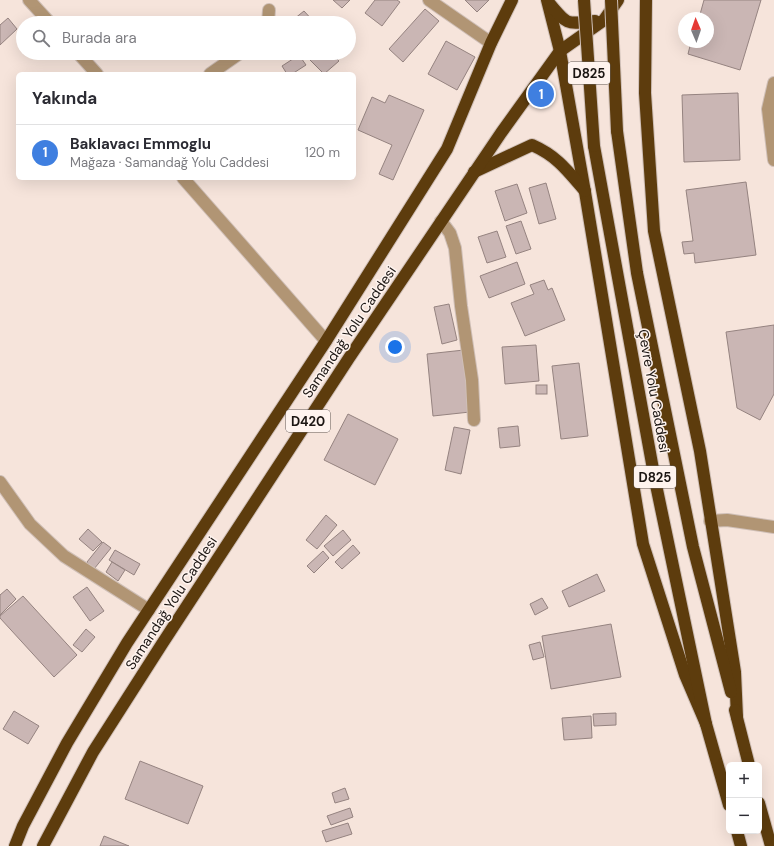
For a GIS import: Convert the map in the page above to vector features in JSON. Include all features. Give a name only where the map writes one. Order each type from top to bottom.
[{"type":"highway","name":"Samandağ Yolu Caddesi","points":[[15,846],[23,826],[67,743],[148,610],[326,341],[447,149],[491,43],[512,0]]},
{"type":"highway","points":[[547,0],[564,21],[571,24],[604,20]]},
{"type":"highway","points":[[547,0],[560,51],[585,192],[643,544],[684,675],[706,724]]},
{"type":"highway","name":"Çevre Yolu Caddesi","points":[[584,0],[594,146],[655,480],[706,724],[727,798]]},
{"type":"highway","name":"Çevre Yolu Caddesi","points":[[611,0],[617,131],[637,273],[693,547],[748,762]]},
{"type":"highway","name":"D420","points":[[604,20],[618,0]]},
{"type":"highway","points":[[646,0],[646,93],[654,231],[700,451],[710,522],[735,672],[737,717]]},
{"type":"highway","points":[[646,22],[652,0]]},
{"type":"highway","name":"Samandağ Yolu Caddesi","points":[[43,846],[97,746],[345,364],[474,172],[560,51],[604,20]]},
{"type":"highway","points":[[474,172],[532,145],[548,152],[561,163],[585,192]]},
{"type":"highway","points":[[762,813],[771,846]]},
{"type":"highway","points":[[738,834],[741,846]]},
{"type":"street","points":[[29,0],[44,16]]},
{"type":"street","points":[[429,0],[491,43]]},
{"type":"street","points":[[269,10],[269,16]]},
{"type":"street","points":[[85,60],[96,72]]},
{"type":"street","points":[[213,72],[230,60]]},
{"type":"street","points":[[774,83],[768,109],[774,160]]},
{"type":"street","points":[[185,180],[326,341]]},
{"type":"street","points":[[441,221],[450,233],[455,248],[461,306],[472,380],[474,420]]},
{"type":"street","points":[[0,482],[30,524],[64,556],[148,610]]},
{"type":"street","points":[[710,522],[727,520],[774,526]]},
{"type":"building","points":[[333,0],[350,0],[342,8]]},
{"type":"building","points":[[375,0],[397,0],[400,2],[382,26],[365,13]]},
{"type":"building","points":[[465,0],[489,0],[477,12]]},
{"type":"building","points":[[704,0],[761,0],[740,70],[688,54],[690,48],[714,48],[714,12],[701,12]]},
{"type":"building","points":[[425,9],[439,21],[403,62],[389,49]]},
{"type":"building","points":[[304,11],[309,16],[298,16]]},
{"type":"building","points":[[8,18],[16,28],[16,30],[0,45],[0,25]]},
{"type":"building","points":[[446,41],[475,57],[457,90],[428,74]]},
{"type":"building","points":[[291,60],[302,60],[306,65],[295,72],[286,72],[282,66]]},
{"type":"building","points":[[310,60],[339,61],[326,72],[322,72]]},
{"type":"building","points":[[738,93],[740,160],[684,162],[682,95]]},
{"type":"building","points":[[389,95],[424,110],[393,180],[379,174],[392,145],[358,130],[372,97],[385,103]]},
{"type":"building","points":[[746,182],[756,255],[695,263],[694,253],[684,254],[682,242],[693,241],[686,190]]},
{"type":"building","points":[[546,183],[556,219],[539,224],[529,188]]},
{"type":"building","points":[[517,184],[527,213],[505,221],[495,191]]},
{"type":"building","points":[[521,221],[531,249],[516,254],[506,226]]},
{"type":"building","points":[[497,231],[506,257],[487,263],[478,237]]},
{"type":"building","points":[[517,262],[525,284],[489,298],[480,276]]},
{"type":"building","points":[[544,280],[548,290],[552,288],[565,320],[525,336],[511,303],[534,294],[530,285]]},
{"type":"building","points":[[449,304],[457,340],[442,344],[434,307]]},
{"type":"building","points":[[774,325],[774,394],[760,420],[737,408],[726,332]]},
{"type":"building","points":[[536,345],[539,381],[505,384],[502,347]]},
{"type":"building","points":[[464,350],[470,412],[433,416],[427,354]]},
{"type":"building","points":[[579,363],[588,436],[561,439],[552,366]]},
{"type":"building","points":[[536,385],[547,385],[547,394],[536,394]]},
{"type":"building","points":[[348,414],[398,439],[375,485],[324,460]]},
{"type":"building","points":[[518,426],[520,446],[500,448],[498,428]]},
{"type":"building","points":[[454,427],[470,430],[461,474],[445,470]]},
{"type":"building","points":[[326,515],[337,525],[317,549],[306,540]]},
{"type":"building","points":[[88,529],[102,542],[93,551],[79,539]]},
{"type":"building","points":[[343,530],[351,540],[333,556],[324,546]]},
{"type":"building","points":[[103,542],[111,548],[94,569],[87,562]]},
{"type":"building","points":[[353,545],[360,553],[342,569],[335,562]]},
{"type":"building","points":[[115,550],[140,564],[134,575],[109,560]]},
{"type":"building","points":[[323,551],[329,558],[314,573],[307,566]]},
{"type":"building","points":[[112,562],[125,570],[118,581],[106,572]]},
{"type":"building","points":[[597,574],[605,591],[569,607],[562,591]]},
{"type":"building","points":[[87,587],[104,611],[90,621],[73,597]]},
{"type":"building","points":[[7,589],[16,599],[0,615],[0,595]]},
{"type":"building","points":[[23,596],[77,655],[54,677],[0,618],[0,616]]},
{"type":"building","points":[[542,598],[548,608],[535,615],[530,604]]},
{"type":"building","points":[[611,624],[621,677],[551,689],[542,636]]},
{"type":"building","points":[[86,629],[95,637],[82,652],[73,645]]},
{"type":"building","points":[[540,642],[544,657],[533,660],[529,645]]},
{"type":"building","points":[[14,711],[39,726],[28,744],[3,729]]},
{"type":"building","points":[[616,713],[616,725],[594,726],[593,714]]},
{"type":"building","points":[[591,716],[592,738],[564,740],[562,718]]},
{"type":"building","points":[[140,761],[203,786],[188,824],[125,799]]},
{"type":"building","points":[[345,788],[349,799],[335,803],[332,793]]},
{"type":"building","points":[[350,808],[353,817],[331,825],[327,816]]},
{"type":"building","points":[[348,823],[352,834],[326,842],[322,831]]},
{"type":"building","points":[[104,836],[129,846],[100,846]]},
{"type":"place","name":"Baklavacı Emmoglu","points":[[541,94]]}]
